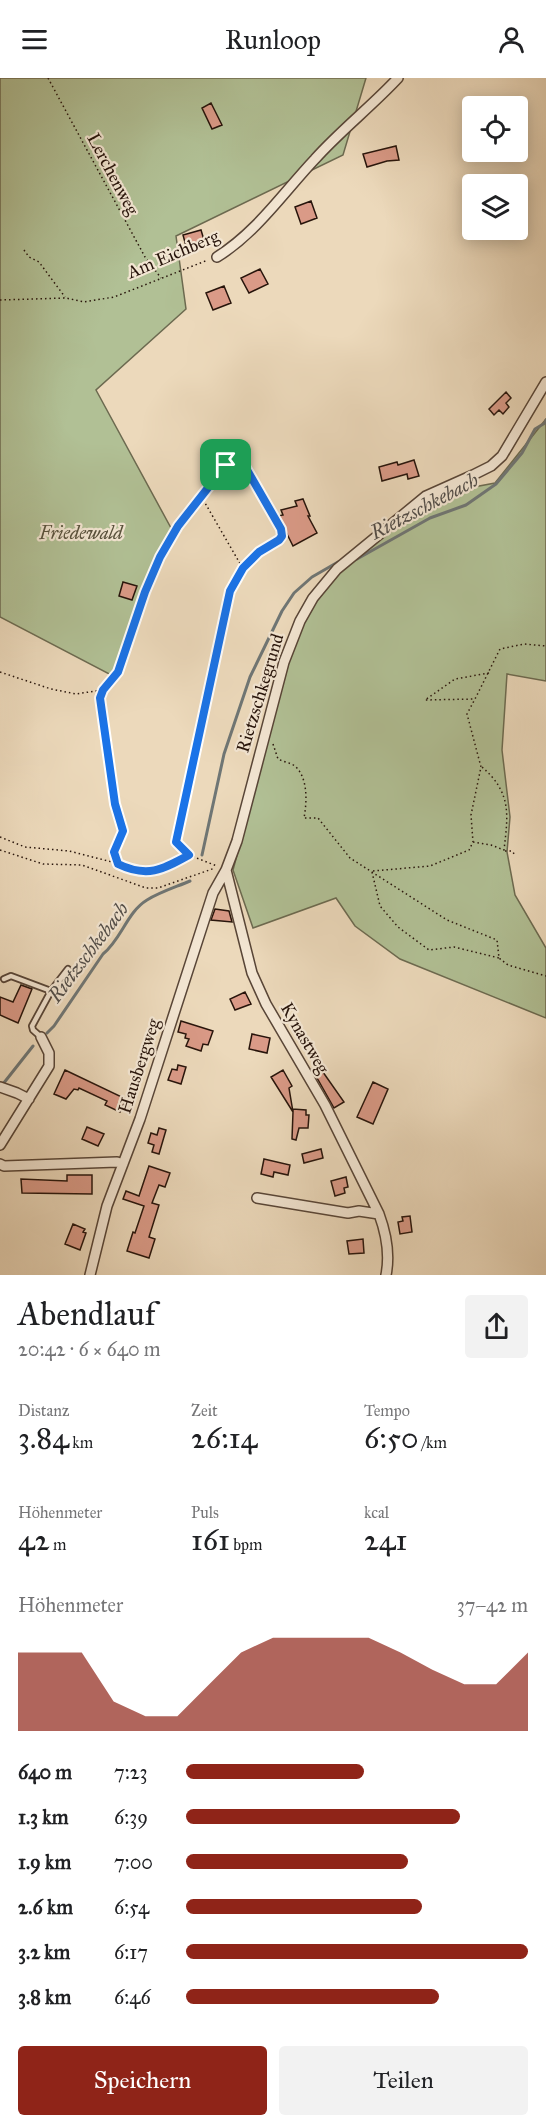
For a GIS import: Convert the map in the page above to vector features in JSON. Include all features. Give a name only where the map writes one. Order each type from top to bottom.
[{"type":"street","name":"Am Eichberg","points":[[217,257],[234,246],[254,227],[316,158],[398,78]]},
{"type":"street","name":"Rietzschkegrund","points":[[226,870],[237,842],[250,784],[284,662],[300,621],[313,598],[338,568],[426,496],[491,466],[502,456],[546,382]]},
{"type":"street","name":"Hausbergweg","points":[[90,1275],[107,1206],[140,1119],[213,893],[226,870]]},
{"type":"street","name":"Kynastweg","points":[[226,870],[252,973],[266,1004],[325,1105],[380,1214],[388,1263],[386,1275]]},
{"type":"street","points":[[0,1145],[50,1066],[49,1053],[41,1037]]},
{"type":"street","points":[[0,1087],[29,1099]]},
{"type":"street","points":[[0,1164],[4,1166],[117,1162],[123,1164]]},
{"type":"street","points":[[256,1198],[348,1213],[359,1211],[380,1214]]},
{"type":"lane","points":[[41,1037],[32,1026],[51,991],[68,969]]},
{"type":"lane","points":[[4,978],[11,976],[51,991]]},
{"type":"path","name":"Lerchenweg","points":[[48,78],[145,257],[161,278]]},
{"type":"path","points":[[24,250],[29,257],[39,262],[66,298]]},
{"type":"path","name":"Am Eichberg","points":[[0,300],[66,298],[84,302],[114,297],[217,257]]},
{"type":"path","points":[[118,864],[114,852],[123,831],[115,804],[100,698],[103,690],[118,672],[145,592],[160,557],[178,526],[201,496],[226,465],[236,460],[243,463],[281,529],[282,536],[259,552],[243,568],[230,591],[176,842],[189,855],[226,870]]},
{"type":"path","points":[[201,496],[243,568]]},
{"type":"path","points":[[372,872],[430,866],[469,850],[473,842],[471,815],[481,767],[467,714],[500,649],[524,644],[546,646]]},
{"type":"path","points":[[0,672],[51,689],[76,694],[103,690]]},
{"type":"path","points":[[475,699],[425,700],[455,679],[489,673]]},
{"type":"path","points":[[267,726],[278,759],[295,766],[303,777],[307,802],[304,818],[318,818],[350,858],[447,921],[497,940],[499,958]]},
{"type":"path","points":[[481,767],[503,793],[508,818],[504,850]]},
{"type":"path","points":[[0,837],[25,848],[69,851],[118,864],[133,871],[148,872],[167,868],[189,855]]},
{"type":"path","points":[[473,842],[512,851],[515,855]]},
{"type":"path","points":[[0,850],[43,864],[82,865],[146,888],[158,888],[214,868],[226,870]]},
{"type":"path","points":[[372,872],[380,906],[398,927],[429,950],[454,947],[499,958],[508,965],[546,976]]},
{"type":"green space","name":"Friedewald","points":[[0,78],[366,78],[343,155],[176,236],[186,309],[96,390],[171,528],[113,676],[0,617]]},
{"type":"green space","points":[[546,419],[546,681],[507,674],[502,750],[510,817],[507,852],[515,895],[546,948],[546,1018],[400,959],[355,926],[336,898],[253,928],[233,870],[300,621],[337,569],[426,496],[495,483]]},
{"type":"building","points":[[211,103],[222,125],[212,129],[202,108]]},
{"type":"building","points":[[396,146],[399,160],[367,167],[363,154]]},
{"type":"building","points":[[311,201],[317,218],[301,224],[295,207]]},
{"type":"building","points":[[201,230],[204,240],[186,246],[183,235]]},
{"type":"building","points":[[260,269],[268,284],[249,293],[241,278]]},
{"type":"building","points":[[224,286],[231,303],[213,310],[206,293]]},
{"type":"building","points":[[506,392],[511,398],[506,403],[509,407],[503,414],[499,410],[494,415],[489,409]]},
{"type":"building","points":[[414,460],[419,476],[408,479],[407,474],[382,481],[379,467]]},
{"type":"building","points":[[303,499],[310,516],[308,516],[317,533],[293,546],[278,516],[283,515],[281,510],[297,506],[295,501]]},
{"type":"building","points":[[123,582],[137,586],[132,600],[119,596]]},
{"type":"building","points":[[215,909],[229,911],[232,922],[211,920]]},
{"type":"building","points":[[21,985],[32,989],[18,1023],[0,1015],[0,997],[13,1002]]},
{"type":"building","points":[[245,992],[251,1004],[235,1010],[230,999]]},
{"type":"building","points":[[181,1021],[213,1031],[208,1045],[203,1044],[201,1051],[186,1046],[189,1039],[185,1038],[186,1034],[178,1032]]},
{"type":"building","points":[[252,1034],[270,1038],[267,1053],[249,1049]]},
{"type":"building","points":[[178,1065],[186,1067],[181,1084],[168,1080],[172,1069],[177,1070]]},
{"type":"building","points":[[318,1065],[344,1102],[334,1108],[312,1069]]},
{"type":"building","points":[[65,1070],[126,1099],[120,1112],[105,1105],[107,1101],[79,1088],[74,1089],[66,1099],[54,1094]]},
{"type":"building","points":[[283,1070],[292,1086],[289,1088],[293,1112],[271,1077]]},
{"type":"building","points":[[373,1082],[388,1089],[373,1124],[357,1117]]},
{"type":"building","points":[[293,1109],[306,1110],[306,1115],[309,1115],[308,1128],[299,1128],[296,1140],[292,1139]]},
{"type":"building","points":[[87,1127],[104,1134],[98,1146],[82,1139]]},
{"type":"building","points":[[159,1128],[166,1130],[159,1154],[152,1152],[154,1145],[148,1143],[151,1133],[157,1135]]},
{"type":"building","points":[[321,1149],[323,1158],[304,1163],[302,1154]]},
{"type":"building","points":[[264,1159],[290,1165],[288,1175],[274,1172],[273,1177],[261,1174]]},
{"type":"building","points":[[149,1166],[170,1173],[165,1187],[159,1185],[152,1203],[159,1205],[149,1237],[155,1239],[149,1258],[127,1251],[144,1206],[123,1199],[126,1191],[139,1196]]},
{"type":"building","points":[[67,1175],[92,1175],[92,1194],[22,1193],[21,1179],[67,1181]]},
{"type":"building","points":[[346,1177],[348,1187],[344,1188],[345,1193],[335,1196],[331,1181]]},
{"type":"building","points":[[410,1216],[412,1232],[400,1234],[398,1222],[403,1221],[402,1217]]},
{"type":"building","points":[[73,1224],[85,1229],[83,1232],[86,1233],[80,1250],[65,1244]]},
{"type":"building","points":[[363,1239],[364,1253],[349,1254],[347,1241]]},
{"type":"waterway","name":"Rietzschkebach","points":[[357,559],[430,518],[466,505],[496,484],[522,453],[535,429],[546,420]]},
{"type":"waterway","name":"Rietzschkebach","points":[[202,855],[224,754],[250,677],[282,611],[294,593],[312,577],[338,562]]},
{"type":"waterway","name":"Rietzschkebach","points":[[47,1033],[140,905],[157,894],[190,881]]},
{"type":"waterway","name":"Rietzschkebach","points":[[3,1084],[33,1046]]},
{"type":"route","points":[[236,460],[243,463],[281,529],[282,536],[259,552],[243,568],[230,591],[176,842],[189,855],[167,868],[148,872],[133,871],[118,864],[114,852],[123,831],[115,804],[100,698],[103,690],[118,672],[145,592],[160,557],[178,526],[226,465],[236,460]]}]
